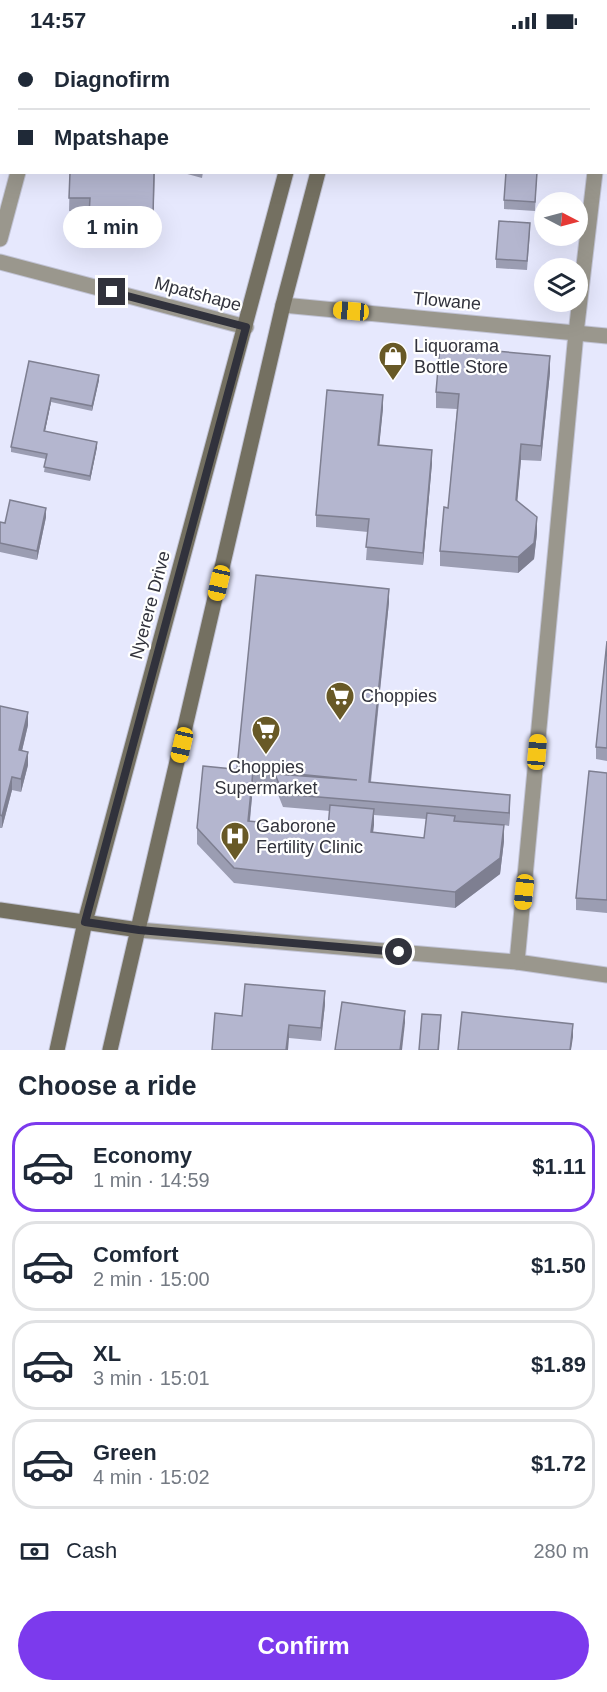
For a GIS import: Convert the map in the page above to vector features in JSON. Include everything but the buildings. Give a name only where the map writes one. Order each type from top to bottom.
[{"type":"main road","name":"Nyerere Drive","points":[[57,1050],[85,922],[285,174]]},
{"type":"main road","points":[[110,1050],[283,305],[317,174]]},
{"type":"main road","points":[[0,910],[139,930]]},
{"type":"street","points":[[0,239],[17,174]]},
{"type":"street","points":[[517,962],[576,333],[595,174]]},
{"type":"street","name":"Mpatshape","points":[[0,262],[246,327]]},
{"type":"street","name":"Tlowane","points":[[283,305],[607,336]]},
{"type":"street","points":[[139,930],[517,962],[607,975]]},
{"type":"place","name":"Liquorama Bottle Store","points":[[393,382]]},
{"type":"place","name":"Choppies","points":[[340,722]]},
{"type":"place","name":"Choppies Supermarket","points":[[266,756]]},
{"type":"place","name":"Gaborone Fertility Clinic","points":[[235,862]]},
{"type":"route","points":[[112,292],[246,327],[85,922],[139,930],[399,952]]}]
